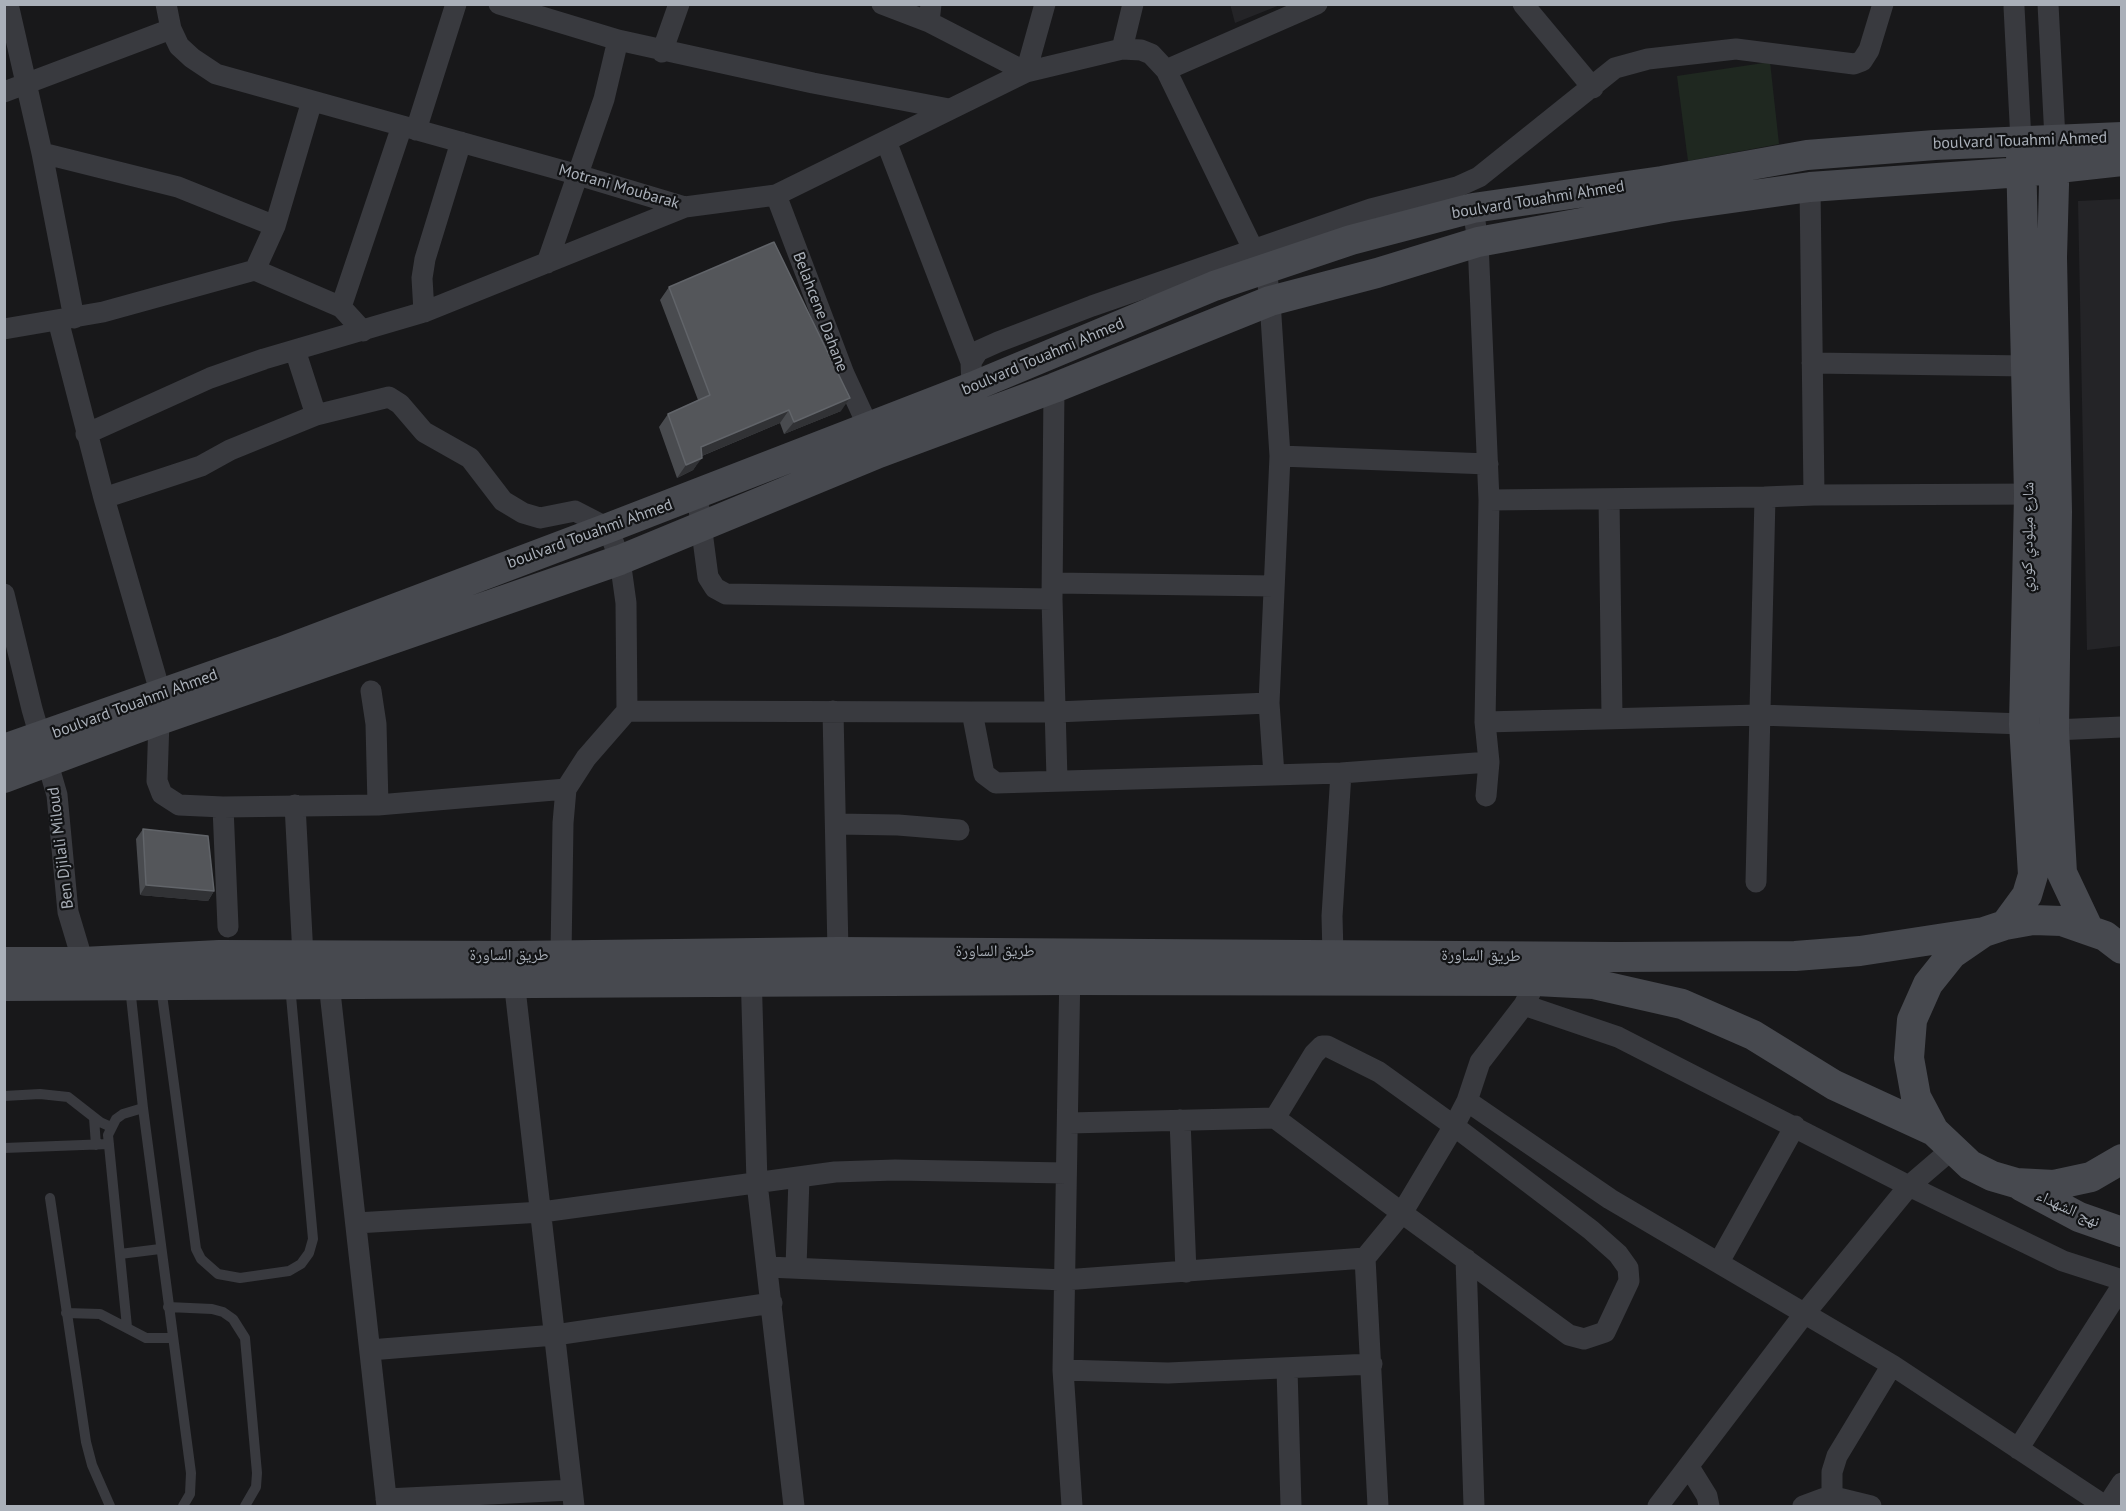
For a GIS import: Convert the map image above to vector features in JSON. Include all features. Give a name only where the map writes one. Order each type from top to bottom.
[{"type":"main road","name":"boulvard Touahmi Ahmed","points":[[4,778],[45,750],[160,707],[697,494],[1054,388],[1270,301],[1377,273],[1478,242],[1668,207],[1810,187],[2022,172],[2054,153],[2121,137]]},
{"type":"main road","name":"boulvard Touahmi Ahmed","points":[[160,707],[620,561],[703,525],[874,440],[972,375],[1214,286],[1260,259],[1351,240],[1473,208],[1662,181],[1807,155],[2021,141],[2054,153],[2121,162]]},
{"type":"main road","name":"شارع ميلودي كوري","points":[[2021,141],[2028,366],[2043,494],[2062,873],[2109,938]]},
{"type":"main road","name":"شارع ميلودي كوري","points":[[1995,928],[2026,895],[2033,875],[2024,724],[2043,494],[2054,153]]},
{"type":"main road","name":"boulvard Touahmi Ahmed","points":[[4,749],[45,750]]},
{"type":"main road","name":"طريق الساورة","points":[[4,962],[83,962],[219,955],[303,956],[750,983],[1333,955],[1795,956],[1860,951],[2033,920],[2062,921],[2109,938]]},
{"type":"main road","points":[[1995,928],[1952,954],[1928,984],[1912,1020],[1909,1058],[1916,1097],[1943,1140],[1970,1165],[1992,1176],[2016,1183],[2054,1185],[2091,1176],[2121,1159]]},
{"type":"main road","name":"طريق الساورة","points":[[4,986],[218,987],[329,983],[513,970],[561,955],[838,952],[1530,993],[1594,984],[1682,1004],[1753,1035],[1834,1085],[1943,1140]]},
{"type":"main road","points":[[218,987],[219,955]]},
{"type":"main road","name":"نهج الشهداء","points":[[2016,1183],[2079,1217],[2121,1232]]},
{"type":"street","points":[[8,4],[42,153],[66,319],[86,434],[160,707],[157,781],[162,794],[179,805],[378,806],[567,789]]},
{"type":"street","name":"Motrani Moubarak","points":[[166,4],[171,29],[179,46],[216,74],[579,175],[685,207],[776,195],[1026,72],[1122,49]]},
{"type":"street","points":[[341,308],[456,4]]},
{"type":"street","points":[[499,4],[662,52],[949,109]]},
{"type":"street","points":[[662,52],[679,4]]},
{"type":"street","points":[[882,4],[930,13],[1026,72],[1045,4]]},
{"type":"street","points":[[1133,4],[1122,49],[1141,50],[1151,54],[1166,70],[1260,259],[1270,301],[1280,456],[1269,703],[1274,775]]},
{"type":"street","points":[[1166,70],[1317,4]]},
{"type":"street","points":[[1523,4],[1593,88]]},
{"type":"street","points":[[1260,259],[1371,209],[1464,184],[1513,152],[1615,68],[1648,59],[1736,49],[1854,64],[1862,61],[1869,50],[1883,4]]},
{"type":"street","points":[[2021,141],[2011,6],[2030,9],[2043,4]]},
{"type":"street","points":[[2048,4],[2054,153]]},
{"type":"street","points":[[4,92],[171,29]]},
{"type":"street","points":[[547,263],[604,99],[618,40]]},
{"type":"street","points":[[255,270],[275,226],[312,101]]},
{"type":"street","points":[[886,141],[972,375]]},
{"type":"street","points":[[424,312],[422,278],[425,259],[461,142]]},
{"type":"street","points":[[42,153],[178,187],[275,226]]},
{"type":"street","points":[[1810,187],[1814,495]]},
{"type":"street","name":"Belahcene Dahane","points":[[776,195],[844,374],[874,440]]},
{"type":"street","points":[[86,434],[210,378],[424,312],[685,207]]},
{"type":"street","points":[[1473,208],[1478,242],[1489,500],[1485,722],[1489,762],[1486,796]]},
{"type":"street","points":[[4,329],[103,312],[255,270],[341,308],[363,331]]},
{"type":"street","points":[[295,350],[316,415]]},
{"type":"street","points":[[1812,363],[2028,366]]},
{"type":"street","points":[[1054,388],[1053,591],[1057,779]]},
{"type":"street","points":[[104,498],[201,466],[230,450],[316,415],[389,397],[400,404],[424,432],[470,458],[503,501],[523,513],[540,518],[575,511],[608,528],[620,561],[626,603],[627,711],[586,759],[567,789],[562,866],[561,955]]},
{"type":"street","points":[[1280,456],[1488,464]]},
{"type":"street","points":[[697,494],[703,525],[708,577],[715,588],[726,594],[1274,586]]},
{"type":"street","points":[[1489,500],[2043,494]]},
{"type":"street","points":[[1756,882],[1765,497]]},
{"type":"street","points":[[1609,499],[1612,717]]},
{"type":"street","name":"Ben Djilali Miloud","points":[[4,594],[57,795],[68,912],[83,962]]},
{"type":"street","points":[[371,691],[376,724],[378,806]]},
{"type":"street","points":[[627,711],[1056,712],[1269,703]]},
{"type":"street","points":[[833,711],[838,952]]},
{"type":"street","points":[[972,712],[982,768],[988,779],[996,783],[1057,779],[1108,781],[1341,773],[1489,762]]},
{"type":"street","points":[[1485,722],[1759,715],[2024,724],[2054,730],[2121,727]]},
{"type":"street","points":[[1333,955],[1332,916],[1341,773]]},
{"type":"street","points":[[295,805],[303,956]]},
{"type":"street","points":[[223,807],[228,927]]},
{"type":"street","points":[[837,824],[898,825],[959,830]]},
{"type":"street","points":[[752,953],[750,983],[757,1183],[794,1506]]},
{"type":"street","points":[[1070,966],[1063,1370],[1072,1506]]},
{"type":"street","points":[[329,983],[386,1503],[573,1498],[513,970]]},
{"type":"street","points":[[1378,1506],[1365,1258],[1402,1213],[1467,1101],[1474,1076],[1484,1055],[1530,993],[1909,1186],[2063,1261],[2121,1280]]},
{"type":"street","points":[[1069,1123],[1275,1118],[1569,1335],[1584,1339],[1605,1332],[1629,1281],[1628,1268],[1618,1254],[1591,1230],[1379,1072],[1327,1046],[1322,1046],[1314,1054],[1275,1118]]},
{"type":"street","points":[[1467,1101],[1610,1199],[1892,1365],[2106,1506],[2121,1483]]},
{"type":"street","points":[[1180,1120],[1186,1272]]},
{"type":"street","points":[[1719,1262],[1795,1126]]},
{"type":"street","points":[[1658,1506],[1805,1313],[1909,1186],[1943,1140]]},
{"type":"street","points":[[356,1223],[542,1212],[835,1172],[895,1170],[1066,1173]]},
{"type":"street","points":[[796,1267],[799,1178]]},
{"type":"street","points":[[768,1268],[796,1267],[1064,1280],[1365,1258]]},
{"type":"street","points":[[1466,1259],[1474,1506]]},
{"type":"street","points":[[2018,1449],[2121,1286]]},
{"type":"street","points":[[370,1350],[555,1335],[772,1303]]},
{"type":"street","points":[[1063,1370],[1168,1373],[1371,1364]]},
{"type":"street","points":[[1831,1501],[1837,1456],[1892,1365]]},
{"type":"street","points":[[1287,1369],[1291,1506]]},
{"type":"street","points":[[1689,1467],[1707,1496],[1709,1506]]},
{"type":"street","points":[[1803,1506],[1831,1501],[1871,1506]]},
{"type":"lane","points":[[161,986],[196,1249],[208,1268],[218,1274],[240,1278],[289,1271],[301,1264],[309,1252],[313,1239],[290,984]]},
{"type":"lane","points":[[129,986],[142,1108],[192,1483],[190,1494],[183,1506]]},
{"type":"lane","points":[[4,1096],[60,1095],[75,1101],[94,1118],[111,1127]]},
{"type":"lane","points":[[127,1327],[109,1144],[111,1127],[123,1114],[142,1108]]},
{"type":"lane","points":[[94,1118],[96,1145]]},
{"type":"lane","points":[[4,1148],[109,1144]]},
{"type":"lane","points":[[50,1198],[86,1442],[95,1473],[110,1506]]},
{"type":"lane","points":[[120,1254],[160,1249]]},
{"type":"lane","points":[[168,1307],[212,1309],[223,1312],[233,1319],[245,1338],[257,1473],[256,1487],[245,1506]]},
{"type":"lane","points":[[66,1313],[100,1314],[146,1338],[172,1338]]},
{"type":"shaded area","points":[[1230,4],[1280,4],[1280,5],[1235,23]]},
{"type":"shaded area","points":[[1770,62],[1779,144],[1688,161],[1677,76]]},
{"type":"shaded area","points":[[2121,199],[2121,646],[2087,650],[2078,201]]},
{"type":"building","points":[[774,242],[850,398],[794,422],[789,410],[701,447],[702,458],[686,465],[668,414],[710,395],[669,287]]},
{"type":"building","points":[[143,829],[208,836],[214,891],[146,885]]}]
